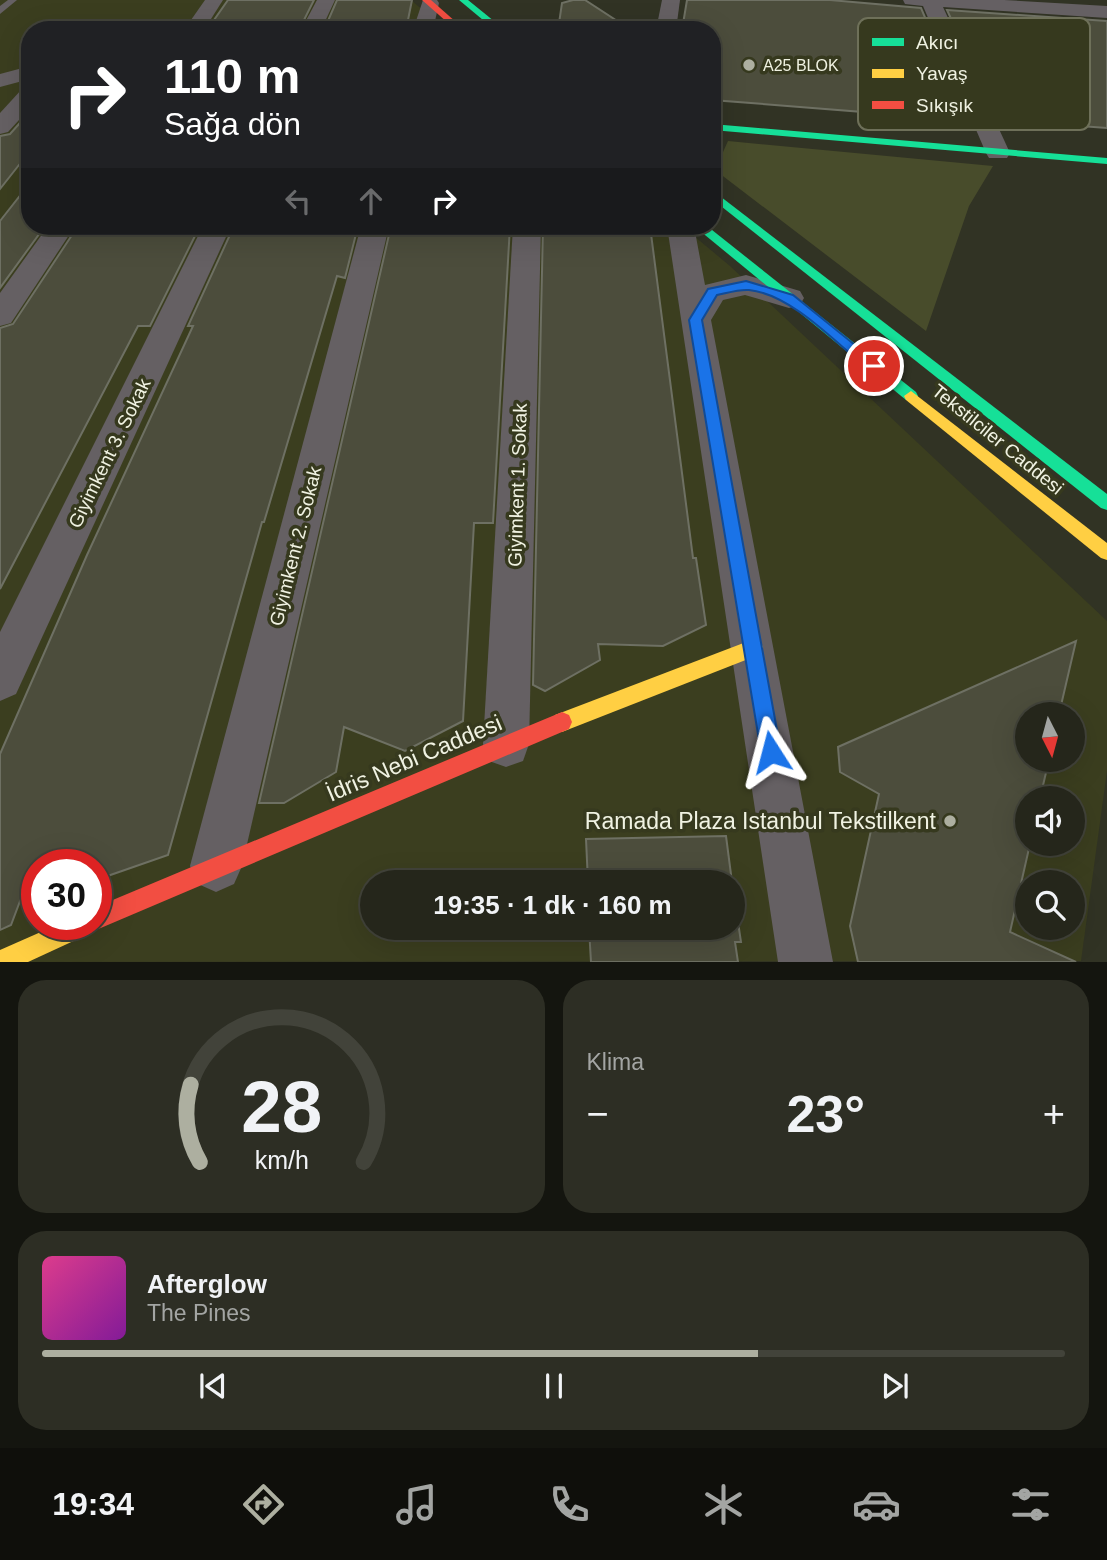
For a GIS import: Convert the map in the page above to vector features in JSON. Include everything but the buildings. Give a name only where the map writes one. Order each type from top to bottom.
[{"type":"main road","points":[[463,0],[490,21]]},
{"type":"main road","points":[[428,1],[451,21]]},
{"type":"main road","points":[[721,127],[991,137],[1107,161]]},
{"type":"main road","name":"Tekstilciler Caddesi","points":[[721,200],[1107,503]]},
{"type":"main road","name":"Tekstilciler Caddesi","points":[[711,235],[1107,553]]},
{"type":"main road","name":"İdris Nebi Caddesi","points":[[112,912],[506,744],[754,648]]},
{"type":"main road","points":[[0,961],[48,940]]},
{"type":"street","points":[[200,21],[214,0]]},
{"type":"street","points":[[316,21],[326,0]]},
{"type":"street","points":[[668,21],[671,0]]},
{"type":"street","points":[[934,18],[925,0],[1107,12]]},
{"type":"street","points":[[425,21],[428,1]]},
{"type":"street","points":[[0,81],[21,75]]},
{"type":"street","points":[[0,127],[21,104]]},
{"type":"street","points":[[988,130],[991,137]]},
{"type":"street","points":[[0,316],[55,235]]},
{"type":"street","name":"Giyimkent 3. Sokak","points":[[0,679],[213,235]]},
{"type":"street","name":"Giyimkent 2. Sokak","points":[[216,866],[372,235]]},
{"type":"street","name":"Giyimkent 1. Sokak","points":[[506,744],[527,235]]},
{"type":"street","points":[[682,235],[806,961]]},
{"type":"street","points":[[696,320],[712,292],[746,285],[789,298]]},
{"type":"lane","points":[[0,11],[13,0]]},
{"type":"shaded area","points":[[0,0],[411,0],[436,21],[21,21],[21,235],[693,235],[730,266],[1107,621],[1107,771],[1085,932],[1085,870],[1015,870],[1015,940],[1084,940],[1081,961],[0,962]]},
{"type":"shaded area","points":[[728,141],[993,166],[969,206],[926,331],[721,175],[721,157]]},
{"type":"traffic: fast","points":[[463,0],[490,21]]},
{"type":"traffic: fast","points":[[721,128],[1107,161]]},
{"type":"traffic: fast","points":[[721,200],[1107,503]]},
{"type":"traffic: fast","points":[[711,235],[911,396]]},
{"type":"traffic: slow","points":[[911,396],[1107,553]]},
{"type":"traffic: slow","points":[[562,722],[754,648]]},
{"type":"traffic: slow","points":[[0,962],[49,940]]},
{"type":"traffic: jam","points":[[426,0],[450,21]]},
{"type":"traffic: jam","points":[[112,912],[562,722]]},
{"type":"place","name":"A25 BLOK","points":[[749,65]]},
{"type":"place","name":"Ramada Plaza Istanbul Tekstilkent","points":[[950,821]]},
{"type":"route","points":[[771,752],[696,320],[712,292],[746,285],[762,288],[789,298],[874,366]]}]
